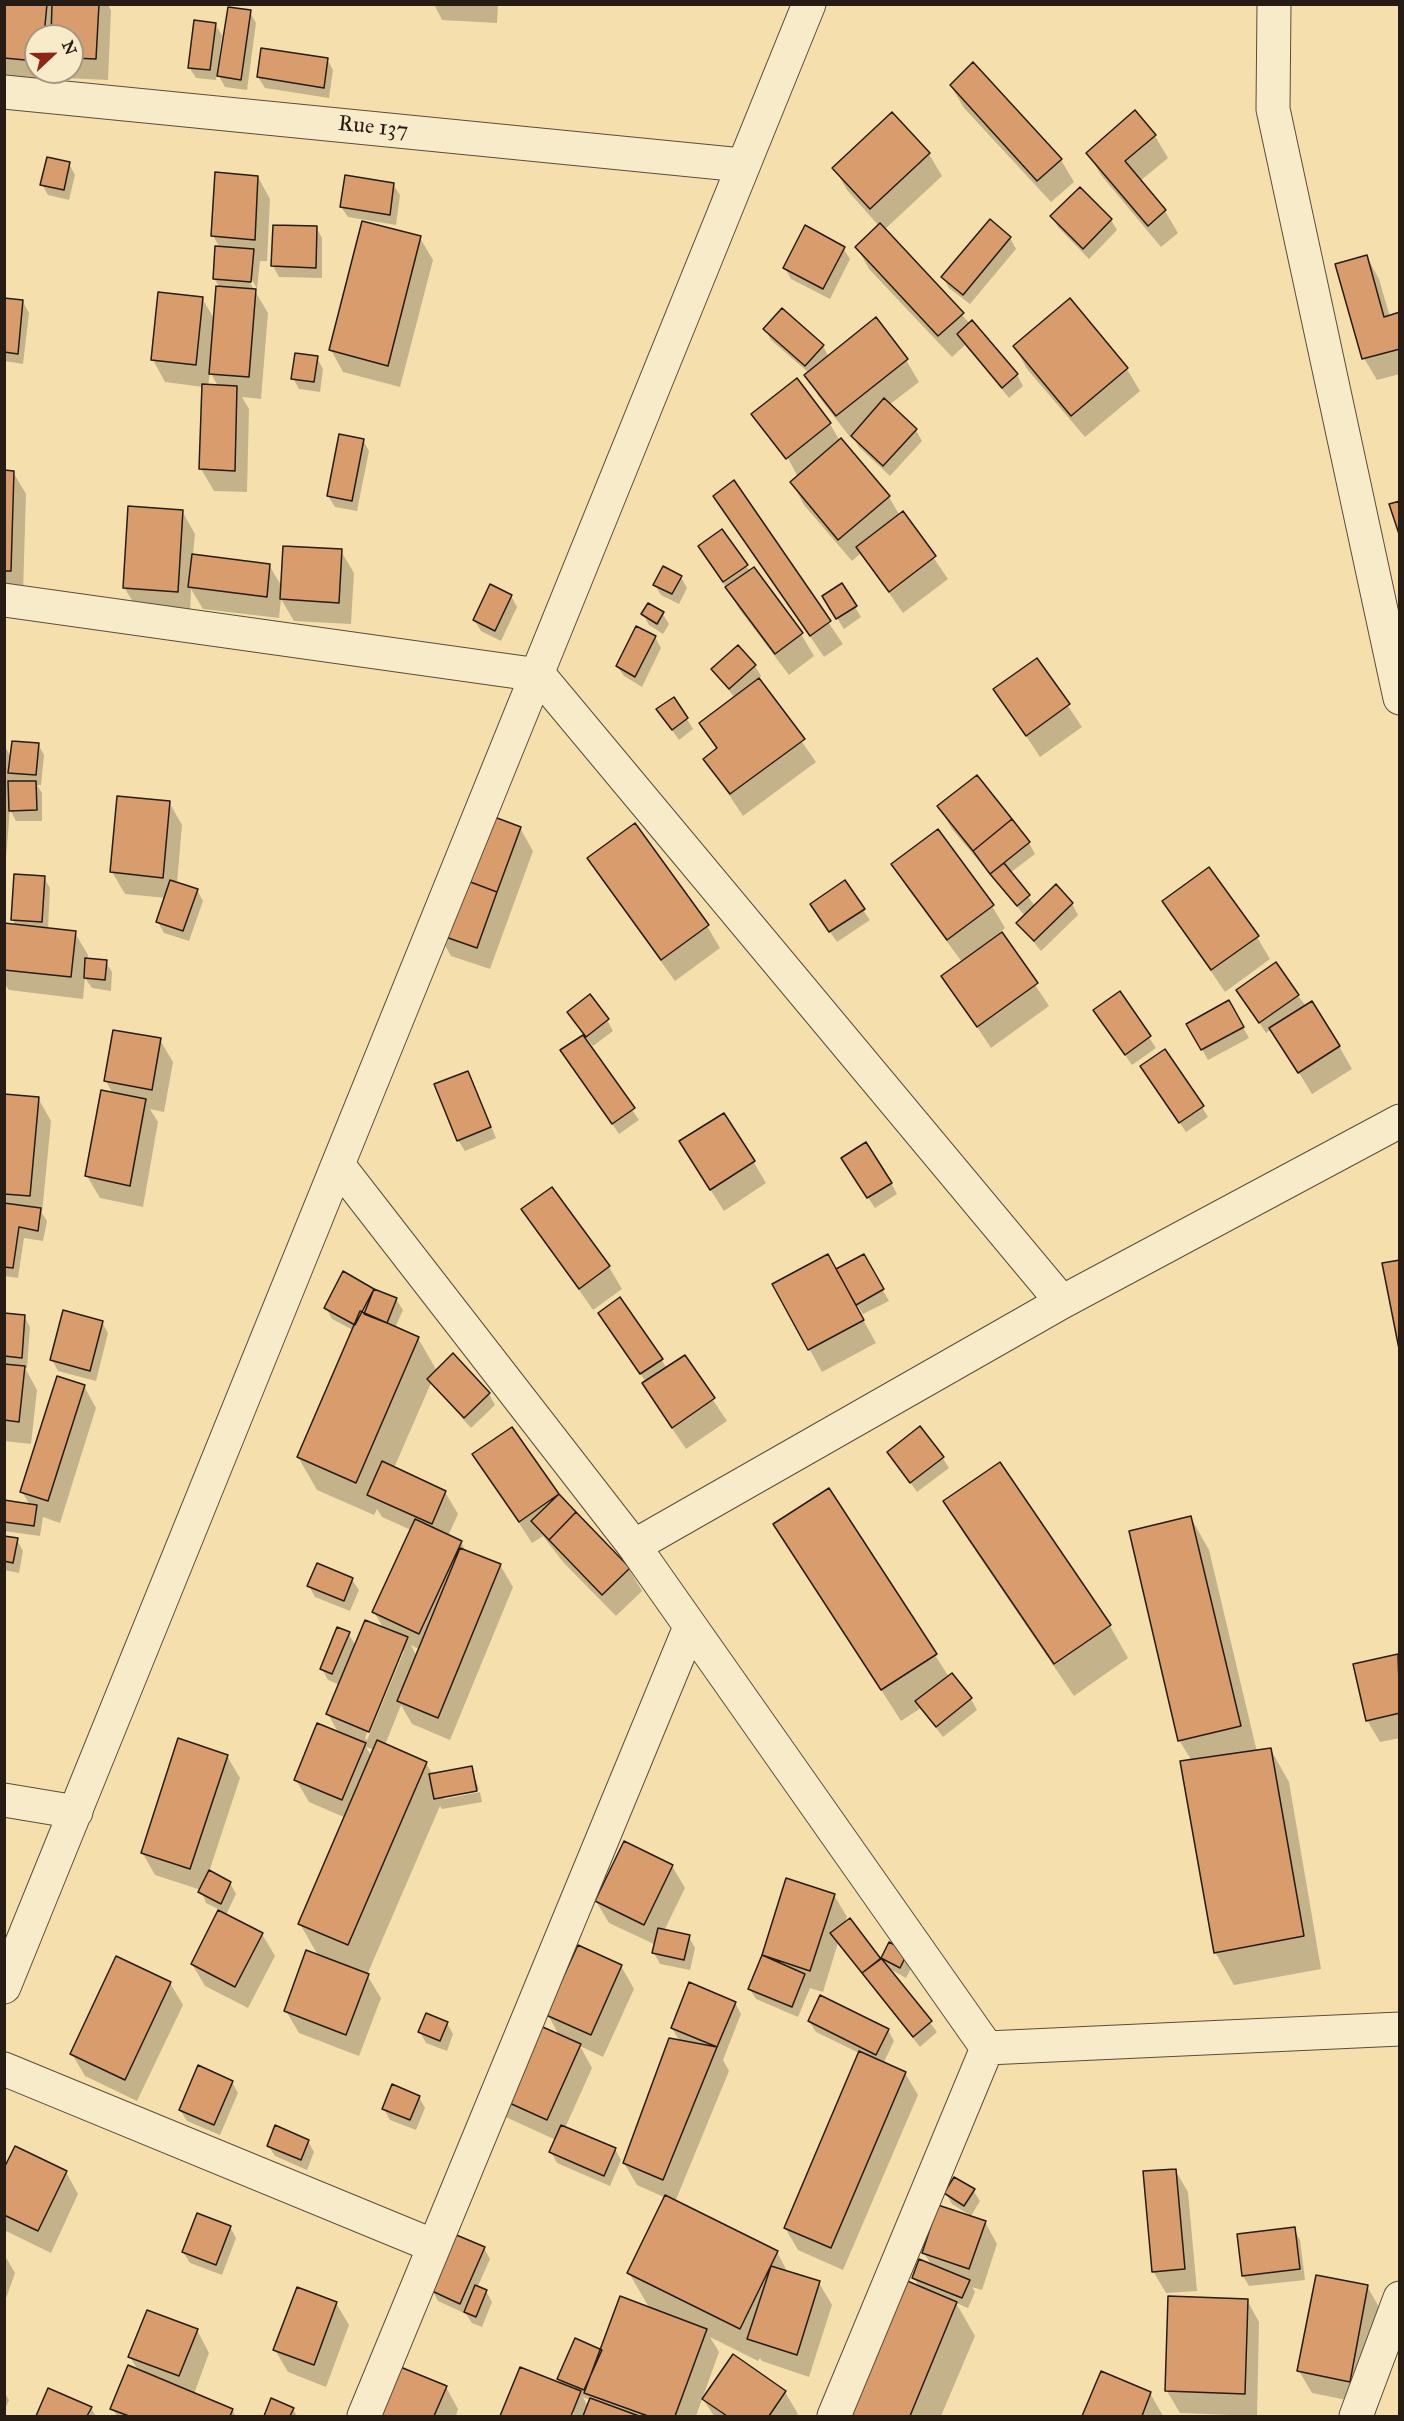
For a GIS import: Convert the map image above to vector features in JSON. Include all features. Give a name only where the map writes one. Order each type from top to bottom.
[{"type":"street","points":[[4,1987],[539,675],[742,165],[809,4]]},
{"type":"street","points":[[1274,4],[1274,109],[1400,698]]},
{"type":"street","name":"Rue 137","points":[[4,92],[742,165]]},
{"type":"street","points":[[4,600],[539,675],[1062,1302]]},
{"type":"street","points":[[634,1546],[1062,1302],[1400,1121]]},
{"type":"street","points":[[339,1166],[634,1546],[987,2048]]},
{"type":"street","points":[[364,2416],[690,1627]]},
{"type":"street","points":[[4,1800],[76,1812]]},
{"type":"street","points":[[987,2048],[1400,2029]]},
{"type":"street","points":[[834,2416],[987,2048]]},
{"type":"street","points":[[4,2069],[434,2246]]},
{"type":"street","points":[[1356,2416],[1400,2298]]},
{"type":"building","points":[[4,4],[47,4],[45,24],[24,24],[24,60],[4,58]]},
{"type":"building","points":[[52,4],[99,4],[96,59],[84,58],[84,24],[51,24]]},
{"type":"building","points":[[228,7],[251,10],[241,80],[217,76]]},
{"type":"building","points":[[194,20],[216,23],[210,70],[188,68]]},
{"type":"building","points":[[261,48],[328,58],[324,88],[257,77]]},
{"type":"building","points":[[973,62],[1062,159],[1037,181],[950,85]]},
{"type":"building","points":[[1135,110],[1156,135],[1125,161],[1166,210],[1148,226],[1086,153]]},
{"type":"building","points":[[892,112],[930,153],[870,209],[832,168]]},
{"type":"building","points":[[47,157],[70,162],[64,190],[40,185]]},
{"type":"building","points":[[215,172],[258,176],[255,240],[211,236]]},
{"type":"building","points":[[345,175],[394,183],[390,215],[340,207]]},
{"type":"building","points":[[1080,187],[1112,219],[1083,249],[1050,216]]},
{"type":"building","points":[[990,219],[1011,237],[963,295],[941,277]]},
{"type":"building","points":[[362,221],[421,236],[388,366],[329,350]]},
{"type":"building","points":[[880,223],[964,313],[938,336],[855,247]]},
{"type":"building","points":[[273,225],[317,226],[316,268],[271,266]]},
{"type":"building","points":[[805,225],[845,247],[823,289],[783,268]]},
{"type":"building","points":[[215,246],[254,249],[251,282],[213,279]]},
{"type":"building","points":[[1367,255],[1384,317],[1400,312],[1400,349],[1362,359],[1335,264]]},
{"type":"building","points":[[216,286],[256,289],[249,377],[209,374]]},
{"type":"building","points":[[158,292],[203,297],[196,365],[151,360]]},
{"type":"building","points":[[4,298],[23,300],[18,354],[4,352]]},
{"type":"building","points":[[1070,298],[1128,368],[1071,416],[1013,346]]},
{"type":"building","points":[[782,308],[824,345],[805,366],[763,329]]},
{"type":"building","points":[[876,317],[908,359],[836,416],[804,375]]},
{"type":"building","points":[[972,320],[1018,374],[1002,388],[957,334]]},
{"type":"building","points":[[295,353],[318,356],[314,382],[291,379]]},
{"type":"building","points":[[797,378],[831,423],[786,459],[751,414]]},
{"type":"building","points":[[202,384],[237,386],[235,471],[199,469]]},
{"type":"building","points":[[884,398],[917,429],[883,466],[851,436]]},
{"type":"building","points":[[339,434],[364,439],[352,501],[327,496]]},
{"type":"building","points":[[841,438],[890,496],[838,540],[790,482]]},
{"type":"building","points":[[4,470],[14,471],[11,571],[4,571]]},
{"type":"building","points":[[734,480],[831,621],[810,636],[713,496]]},
{"type":"building","points":[[1400,501],[1400,537],[1389,504]]},
{"type":"building","points":[[128,506],[183,510],[178,592],[123,588]]},
{"type":"building","points":[[903,511],[936,556],[889,592],[856,547]]},
{"type":"building","points":[[722,529],[748,565],[723,582],[698,546]]},
{"type":"building","points":[[283,546],[342,549],[339,603],[280,599]]},
{"type":"building","points":[[192,554],[270,564],[267,597],[188,587]]},
{"type":"building","points":[[663,566],[682,576],[672,594],[653,585]]},
{"type":"building","points":[[754,567],[803,633],[775,654],[725,587]]},
{"type":"building","points":[[842,583],[857,606],[836,619],[822,596]]},
{"type":"building","points":[[490,584],[512,595],[495,631],[473,620]]},
{"type":"building","points":[[648,603],[664,612],[657,624],[641,614]]},
{"type":"building","points":[[636,626],[656,636],[635,677],[616,666]]},
{"type":"building","points":[[738,645],[756,665],[729,689],[711,669]]},
{"type":"building","points":[[1037,658],[1070,704],[1026,736],[993,689]]},
{"type":"building","points":[[759,678],[805,739],[730,794],[703,759],[717,748],[699,723]]},
{"type":"building","points":[[674,697],[688,718],[672,730],[656,709]]},
{"type":"building","points":[[12,741],[39,743],[36,775],[8,773]]},
{"type":"building","points":[[977,775],[1012,819],[973,851],[937,806]]},
{"type":"building","points":[[8,781],[36,781],[37,810],[9,811]]},
{"type":"building","points":[[117,796],[170,801],[163,878],[110,872]]},
{"type":"building","points":[[481,812],[521,827],[497,892],[457,877]]},
{"type":"building","points":[[1012,819],[1030,842],[990,874],[973,851]]},
{"type":"building","points":[[635,823],[709,925],[661,960],[587,858]]},
{"type":"building","points":[[938,829],[994,905],[947,940],[891,864]]},
{"type":"building","points":[[1004,863],[1030,895],[1017,906],[990,874]]},
{"type":"building","points":[[1209,867],[1259,936],[1211,970],[1162,901]]},
{"type":"building","points":[[14,874],[45,876],[42,922],[11,920]]},
{"type":"building","points":[[457,877],[497,892],[477,948],[437,934]]},
{"type":"building","points":[[170,880],[198,889],[183,931],[156,922]]},
{"type":"building","points":[[845,880],[865,909],[829,932],[810,904]]},
{"type":"building","points":[[1056,884],[1073,903],[1034,941],[1016,923]]},
{"type":"building","points":[[4,923],[76,931],[71,977],[4,970]]},
{"type":"building","points":[[1002,932],[1038,983],[977,1027],[941,976]]},
{"type":"building","points":[[85,958],[107,960],[105,980],[84,978]]},
{"type":"building","points":[[1276,962],[1299,995],[1259,1023],[1236,990]]},
{"type":"building","points":[[1120,991],[1151,1036],[1125,1055],[1093,1010]]},
{"type":"building","points":[[590,994],[609,1019],[586,1037],[567,1012]]},
{"type":"building","points":[[1229,1000],[1244,1027],[1201,1050],[1186,1024]]},
{"type":"building","points":[[1312,1001],[1340,1046],[1298,1073],[1269,1028]]},
{"type":"building","points":[[113,1030],[161,1038],[152,1090],[104,1081]]},
{"type":"building","points":[[583,1035],[635,1108],[612,1124],[560,1050]]},
{"type":"building","points":[[1165,1049],[1204,1106],[1179,1123],[1140,1066]]},
{"type":"building","points":[[468,1071],[491,1127],[457,1141],[434,1084]]},
{"type":"building","points":[[101,1090],[146,1099],[130,1186],[85,1176]]},
{"type":"building","points":[[4,1094],[39,1097],[30,1196],[4,1194]]},
{"type":"building","points":[[724,1113],[755,1161],[710,1190],[679,1141]]},
{"type":"building","points":[[866,1142],[892,1183],[867,1198],[841,1158]]},
{"type":"building","points":[[552,1187],[610,1266],[579,1289],[521,1209]]},
{"type":"building","points":[[4,1203],[41,1208],[38,1231],[19,1227],[13,1268],[4,1267]]},
{"type":"building","points":[[828,1254],[864,1320],[808,1350],[772,1284]]},
{"type":"building","points":[[864,1254],[884,1289],[856,1305],[836,1269]]},
{"type":"building","points":[[1400,1260],[1400,1354],[1382,1263]]},
{"type":"building","points":[[343,1271],[374,1289],[355,1325],[324,1308]]},
{"type":"building","points":[[374,1289],[397,1298],[387,1323],[364,1314]]},
{"type":"building","points":[[620,1297],[663,1359],[640,1374],[598,1313]]},
{"type":"building","points":[[63,1310],[103,1321],[90,1371],[50,1360]]},
{"type":"building","points":[[360,1311],[419,1337],[356,1483],[297,1457]]},
{"type":"building","points":[[4,1313],[25,1315],[22,1358],[4,1356]]},
{"type":"building","points":[[453,1353],[490,1393],[464,1418],[427,1379]]},
{"type":"building","points":[[685,1355],[715,1398],[672,1428],[642,1383]]},
{"type":"building","points":[[4,1364],[25,1366],[19,1422],[4,1420]]},
{"type":"building","points":[[57,1376],[85,1385],[48,1501],[20,1492]]},
{"type":"building","points":[[920,1426],[944,1457],[910,1483],[887,1452]]},
{"type":"building","points":[[512,1427],[559,1494],[519,1522],[472,1454]]},
{"type":"building","points":[[382,1461],[446,1491],[432,1524],[367,1495]]},
{"type":"building","points":[[1000,1462],[1111,1625],[1054,1664],[943,1501]]},
{"type":"building","points":[[829,1488],[937,1654],[881,1690],[773,1524]]},
{"type":"building","points":[[559,1494],[576,1512],[549,1540],[531,1521]]},
{"type":"building","points":[[4,1500],[37,1505],[34,1526],[4,1522]]},
{"type":"building","points":[[576,1512],[630,1568],[602,1595],[549,1540]]},
{"type":"building","points":[[1191,1516],[1241,1726],[1178,1741],[1129,1531]]},
{"type":"building","points":[[415,1519],[462,1541],[419,1634],[372,1612]]},
{"type":"building","points":[[4,1536],[18,1538],[13,1563],[4,1561]]},
{"type":"building","points":[[460,1548],[501,1564],[438,1718],[397,1701]]},
{"type":"building","points":[[317,1563],[353,1578],[344,1601],[307,1586]]},
{"type":"building","points":[[365,1620],[408,1637],[369,1732],[326,1714]]},
{"type":"building","points":[[337,1627],[350,1632],[332,1674],[320,1669]]},
{"type":"building","points":[[1398,1654],[1400,1713],[1366,1721],[1353,1664]]},
{"type":"building","points":[[952,1673],[972,1698],[936,1727],[915,1701]]},
{"type":"building","points":[[317,1723],[366,1743],[342,1800],[294,1780]]},
{"type":"building","points":[[178,1738],[228,1755],[190,1869],[141,1853]]},
{"type":"building","points":[[377,1740],[427,1762],[348,1945],[298,1924]]},
{"type":"building","points":[[1271,1748],[1304,1936],[1214,1953],[1180,1761]]},
{"type":"building","points":[[472,1766],[477,1791],[434,1799],[429,1774]]},
{"type":"building","points":[[624,1841],[673,1865],[644,1925],[595,1901]]},
{"type":"building","points":[[209,1870],[231,1882],[221,1904],[198,1892]]},
{"type":"building","points":[[786,1878],[835,1894],[810,1971],[762,1955]]},
{"type":"building","points":[[218,1910],[263,1933],[235,1987],[191,1964]]},
{"type":"building","points":[[850,1918],[881,1959],[862,1973],[830,1933]]},
{"type":"building","points":[[658,1928],[690,1935],[684,1960],[652,1953]]},
{"type":"building","points":[[889,1942],[908,1952],[900,1968],[881,1958]]},
{"type":"building","points":[[578,1945],[622,1965],[591,2035],[546,2015]]},
{"type":"building","points":[[306,1950],[369,1974],[346,2035],[284,2011]]},
{"type":"building","points":[[762,1955],[805,1974],[792,2007],[748,1989]]},
{"type":"building","points":[[116,1956],[171,1982],[125,2080],[70,2054]]},
{"type":"building","points":[[881,1958],[932,2021],[913,2037],[862,1973]]},
{"type":"building","points":[[689,1982],[736,2002],[717,2047],[671,2028]]},
{"type":"building","points":[[820,1995],[889,2029],[876,2055],[808,2021]]},
{"type":"building","points":[[426,2013],[448,2022],[440,2041],[418,2032]]},
{"type":"building","points":[[518,2016],[581,2044],[547,2120],[485,2092]]},
{"type":"building","points":[[669,2038],[717,2047],[663,2180],[623,2163]]},
{"type":"building","points":[[859,2051],[906,2072],[831,2248],[784,2228]]},
{"type":"building","points":[[198,2065],[233,2081],[214,2125],[179,2110]]},
{"type":"building","points":[[392,2084],[420,2096],[410,2120],[382,2109]]},
{"type":"building","points":[[275,2125],[309,2140],[301,2160],[267,2146]]},
{"type":"building","points":[[561,2125],[616,2148],[604,2176],[549,2152]]},
{"type":"building","points":[[15,2146],[67,2171],[38,2231],[4,2215],[4,2168]]},
{"type":"building","points":[[1176,2169],[1185,2269],[1152,2272],[1143,2171]]},
{"type":"building","points":[[954,2177],[975,2189],[964,2206],[944,2193]]},
{"type":"building","points":[[665,2195],[778,2251],[740,2329],[627,2273]]},
{"type":"building","points":[[938,2205],[986,2221],[969,2269],[922,2253]]},
{"type":"building","points":[[197,2213],[231,2226],[216,2265],[182,2252]]},
{"type":"building","points":[[1295,2227],[1300,2269],[1242,2276],[1237,2234]]},
{"type":"building","points":[[454,2234],[485,2247],[460,2304],[430,2290]]},
{"type":"building","points":[[919,2259],[970,2280],[962,2298],[912,2278]]},
{"type":"building","points":[[771,2266],[820,2281],[797,2355],[747,2339]]},
{"type":"building","points":[[1316,2275],[1368,2285],[1350,2382],[1297,2371]]},
{"type":"building","points":[[905,2280],[957,2302],[910,2416],[848,2416]]},
{"type":"building","points":[[475,2285],[487,2290],[476,2317],[464,2312]]},
{"type":"building","points":[[297,2287],[337,2302],[314,2365],[273,2350]]},
{"type":"building","points":[[620,2296],[707,2329],[675,2416],[648,2416],[584,2393]]},
{"type":"building","points":[[1168,2296],[1248,2299],[1245,2394],[1165,2391]]},
{"type":"building","points":[[147,2310],[198,2329],[179,2376],[128,2357]]},
{"type":"building","points":[[575,2338],[602,2350],[584,2390],[557,2379]]},
{"type":"building","points":[[733,2354],[786,2391],[769,2416],[727,2416],[702,2399]]},
{"type":"building","points":[[128,2365],[233,2409],[230,2416],[129,2416],[110,2409]]},
{"type":"building","points":[[398,2366],[447,2386],[434,2416],[378,2416]]},
{"type":"building","points":[[520,2367],[581,2391],[571,2416],[500,2416]]},
{"type":"building","points":[[1101,2371],[1151,2392],[1142,2416],[1082,2416]]},
{"type":"building","points":[[48,2388],[92,2407],[87,2416],[36,2416]]},
{"type":"building","points":[[271,2398],[294,2408],[290,2416],[264,2416]]},
{"type":"building","points":[[590,2398],[639,2416],[583,2416]]}]
